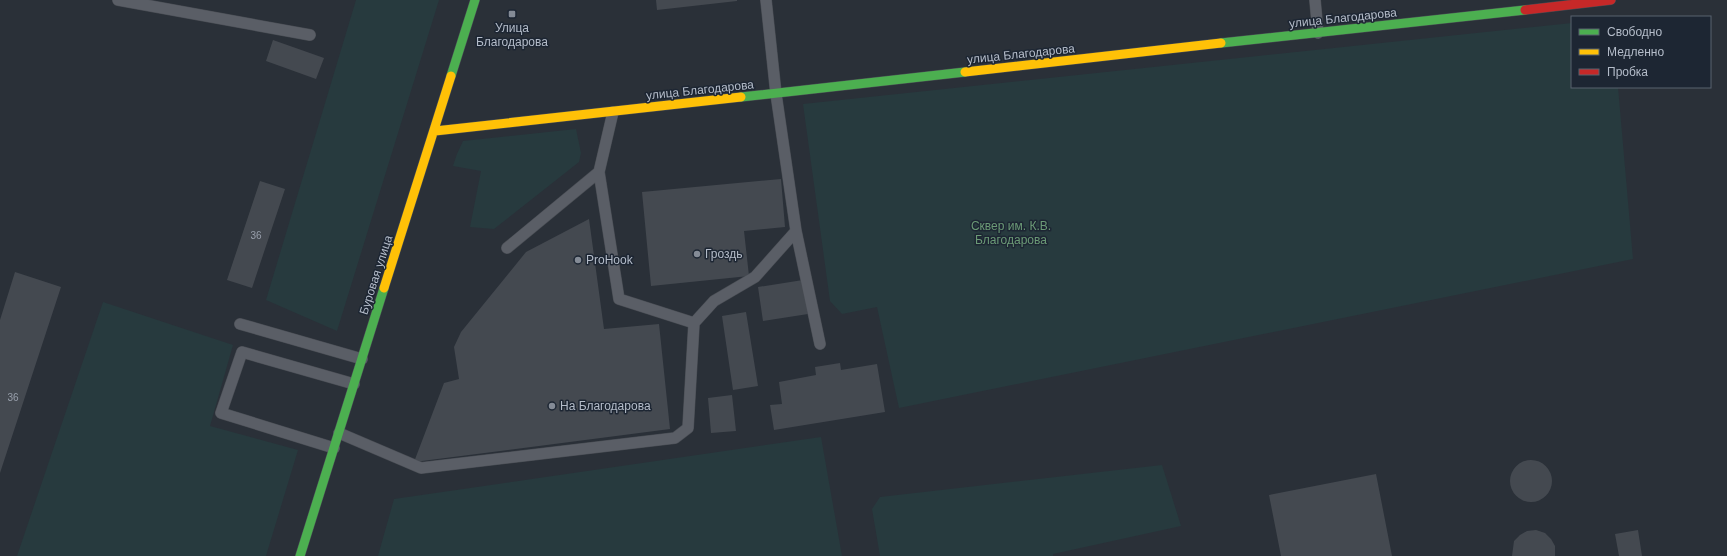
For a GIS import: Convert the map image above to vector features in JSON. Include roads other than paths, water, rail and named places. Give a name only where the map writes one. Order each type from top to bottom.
[{"type":"street","name":"Буровая улица","points":[[300,556],[475,0]]},
{"type":"street","name":"улица Благодарова","points":[[435,131],[1611,0]]},
{"type":"lane","points":[[118,0],[310,34]]},
{"type":"lane","points":[[766,0],[776,94],[796,231],[820,344]]},
{"type":"lane","points":[[1315,0],[1318,33]]},
{"type":"lane","points":[[613,112],[599,172],[619,299],[694,323]]},
{"type":"lane","points":[[507,248],[599,172]]},
{"type":"lane","points":[[339,433],[421,468],[675,438],[688,428],[694,323],[714,301],[755,277],[796,231]]},
{"type":"lane","points":[[240,324],[362,359]]},
{"type":"lane","points":[[334,448],[221,413],[242,352],[354,384]]},
{"type":"place","name":"Улица Благодарова","points":[[512,14]]},
{"type":"place","name":"Гроздь","points":[[697,254]]},
{"type":"place","name":"ProHook","points":[[578,260]]},
{"type":"place","name":"На Благодарова","points":[[552,406]]},
{"type":"park label","name":"Сквер им. К.В. Благодарова","points":[[1011,233]]}]
